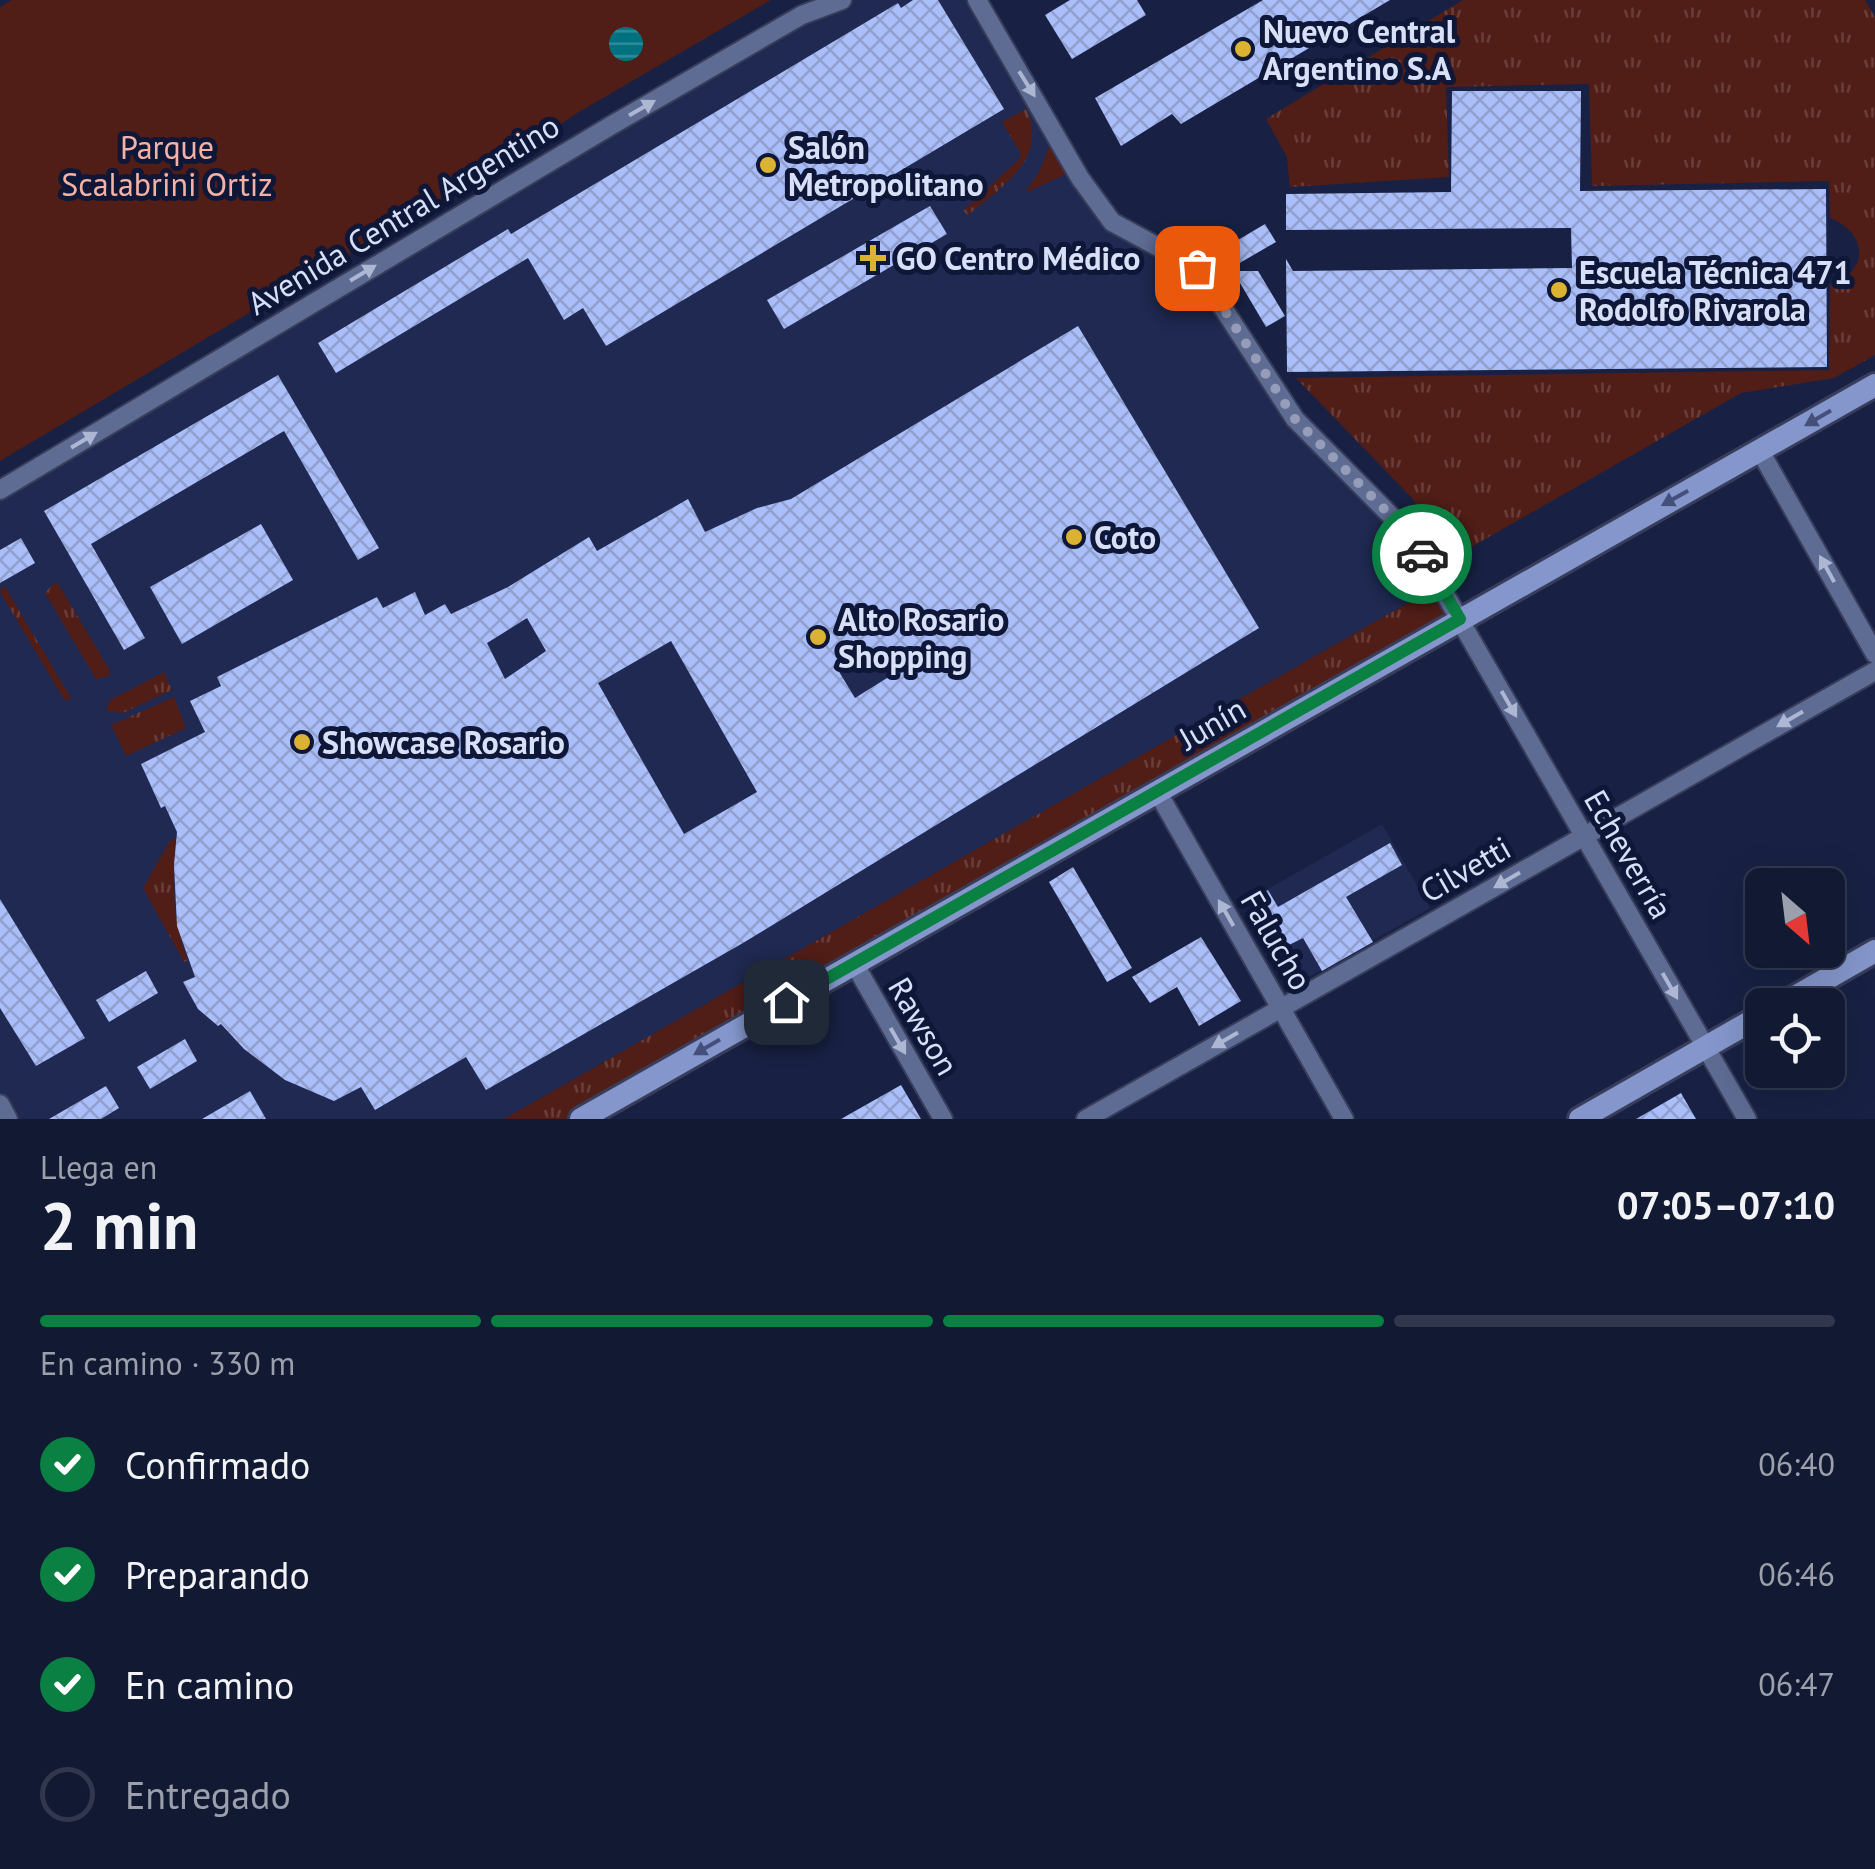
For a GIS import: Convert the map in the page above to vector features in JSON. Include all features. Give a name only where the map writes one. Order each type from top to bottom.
[{"type":"main road","name":"Junín","points":[[582,1119],[1875,385]]},
{"type":"main road","points":[[1810,988],[1875,951]]},
{"type":"main road","points":[[1580,1119],[1745,1025]]},
{"type":"street","name":"Avenida Central Argentino","points":[[0,490],[612,125],[802,15],[842,0]]},
{"type":"street","name":"Echeverría","points":[[977,0],[1080,178],[1112,222],[1197,268],[1295,419],[1412,537],[1746,1119]]},
{"type":"street","points":[[1760,450],[1875,654]]},
{"type":"street","name":"Cilvetti","points":[[1086,1119],[1875,672]]},
{"type":"street","name":"Falucho","points":[[1157,791],[1344,1119]]},
{"type":"street","name":"Rawson","points":[[854,963],[943,1119]]},
{"type":"street","points":[[0,1104],[8,1119]]},
{"type":"shaded area","points":[[842,0],[977,0],[1112,222],[1197,268],[1295,419],[1412,537],[1441,584],[504,1119],[8,1119],[0,1104],[0,490]]},
{"type":"shaded area","points":[[626,27],[638,32],[643,44],[638,56],[626,61],[614,56],[609,44],[614,32]]},
{"type":"shaded area","points":[[1382,824],[1430,908],[1309,977],[1291,971],[1250,899]]},
{"type":"green space","name":"Parque Scalabrini Ortiz","points":[[12,0],[771,0],[0,461],[0,7]]},
{"type":"green space","points":[[1463,0],[1865,0],[1875,17],[1875,355],[1834,378],[1741,393],[1464,551],[1442,543],[1411,497],[1296,378],[1829,370],[1830,285],[1852,271],[1859,252],[1852,233],[1830,218],[1829,181],[1592,186],[1589,84],[1446,87],[1449,177],[1290,187],[1287,157],[1266,119]]},
{"type":"green space","points":[[1026,109],[1032,126],[1027,157],[1007,182],[968,215],[963,211],[1018,160],[1021,154],[1002,122]]},
{"type":"green space","points":[[1050,145],[1068,173],[1025,193],[1039,172]]},
{"type":"green space","points":[[54,583],[59,585],[110,671],[109,676],[96,679],[45,593]]},
{"type":"green space","points":[[1441,584],[1460,619],[581,1119],[504,1119]]},
{"type":"green space","points":[[4,585],[71,698],[65,701],[0,592]]},
{"type":"green space","points":[[164,672],[172,690],[123,713],[106,711],[110,700]]},
{"type":"green space","points":[[174,697],[186,728],[126,756],[111,725]]},
{"type":"green space","points":[[176,838],[174,900],[188,960],[184,962],[143,888],[169,842]]},
{"type":"building","name":"Salón Metropolitano","points":[[913,0],[938,0],[1004,109],[606,346],[583,308],[564,320],[528,258],[336,373],[318,343],[508,229],[511,234],[898,3],[901,8]]},
{"type":"building","points":[[1070,0],[1137,0],[1146,15],[1072,59],[1045,15]]},
{"type":"building","name":"Nuevo Central Argentino S.A","points":[[1263,0],[1390,0],[1181,124],[1172,114],[1121,146],[1095,98]]},
{"type":"building","points":[[1452,91],[1581,91],[1580,191],[1826,189],[1827,367],[1287,372],[1286,259],[1293,271],[1572,268],[1571,228],[1286,230],[1286,194],[1451,192]]},
{"type":"building","name":"GO Centro Médico","points":[[930,206],[947,234],[784,329],[767,300]]},
{"type":"building","points":[[1265,224],[1276,242],[1231,268],[1221,250]]},
{"type":"building","points":[[1233,271],[1258,271],[1285,316],[1266,327]]},
{"type":"building","points":[[1078,326],[1259,628],[743,943],[486,1090],[466,1057],[375,1110],[361,1087],[334,1101],[285,1080],[198,1009],[183,982],[195,977],[177,926],[177,832],[141,764],[205,732],[190,701],[221,686],[217,677],[377,597],[383,608],[415,592],[425,615],[445,604],[451,614],[508,587],[589,537],[597,551],[688,499],[705,532],[757,508],[791,499]],"holes":[[[527,618],[546,651],[505,679],[487,643]],[[671,641],[757,792],[684,834],[598,683]],[[879,646],[895,673],[855,698],[838,670]]]},
{"type":"building","points":[[278,375],[379,548],[358,560],[284,431],[91,544],[145,638],[124,650],[44,511]]},
{"type":"building","points":[[261,524],[293,580],[182,644],[150,587]]},
{"type":"building","points":[[21,538],[35,563],[0,583],[0,550]]},
{"type":"building","points":[[1390,843],[1402,865],[1346,897],[1373,942],[1322,971],[1303,938],[1289,945],[1276,942],[1252,899],[1268,890],[1278,907]]},
{"type":"building","points":[[1073,867],[1132,968],[1107,982],[1049,882]]},
{"type":"building","points":[[0,899],[85,1038],[36,1066],[0,1008]]},
{"type":"building","points":[[1201,937],[1241,1001],[1199,1026],[1177,987],[1150,1003],[1132,977]]},
{"type":"building","points":[[146,971],[158,993],[109,1022],[96,1000]]},
{"type":"building","points":[[185,1039],[197,1061],[150,1089],[137,1067]]},
{"type":"building","points":[[901,1085],[921,1119],[841,1119]]},
{"type":"building","points":[[106,1086],[119,1108],[101,1119],[49,1119]]},
{"type":"building","points":[[250,1091],[266,1119],[202,1119]]},
{"type":"building","points":[[1681,1093],[1696,1119],[1636,1119]]},
{"type":"way so far","points":[[1197,268],[1295,419],[1412,537],[1422,554]]},
{"type":"place","name":"Nuevo Central Argentino S.A","points":[[1243,49]]},
{"type":"place","name":"Salón Metropolitano","points":[[768,165]]},
{"type":"place","name":"GO Centro Médico","points":[[873,258]]},
{"type":"place","name":"Escuela Técnica 471 Rodolfo Rivarola","points":[[1559,290]]},
{"type":"place","name":"Coto","points":[[1074,537]]},
{"type":"place","name":"Alto Rosario Shopping","points":[[818,637]]},
{"type":"place","name":"Showcase Rosario","points":[[302,742]]},
{"type":"route","points":[[786,1002],[1460,619],[1422,554]]}]
